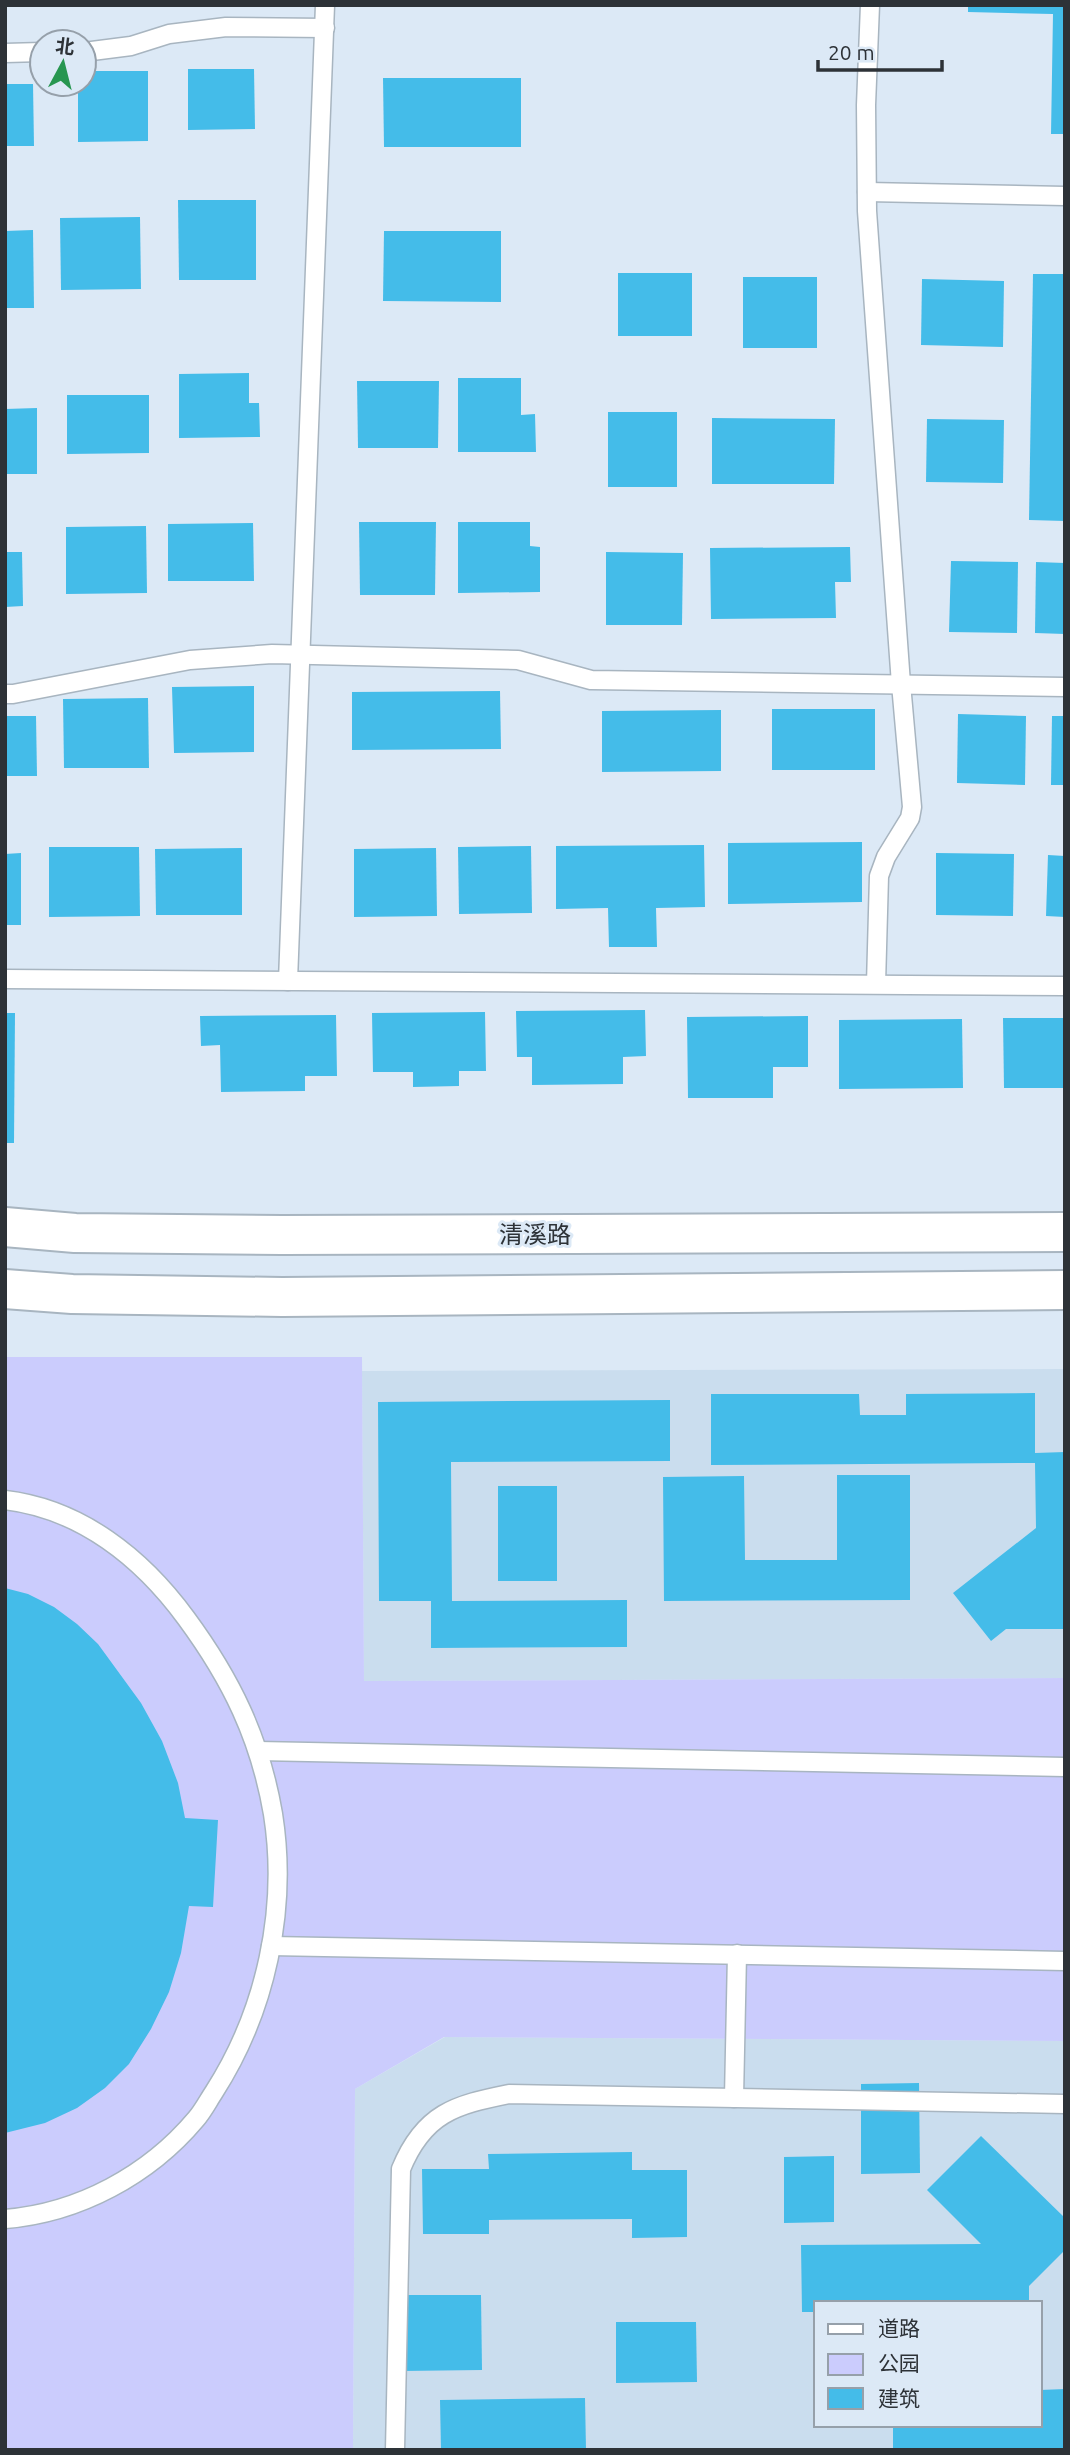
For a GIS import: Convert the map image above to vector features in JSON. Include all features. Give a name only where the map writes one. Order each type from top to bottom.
[{"type":"street","name":"清溪路","points":[[5,1227],[75,1233],[268,1234],[1065,1232]]},
{"type":"street","points":[[5,1289],[72,1294],[282,1297],[1065,1290]]},
{"type":"lane","points":[[288,981],[325,5]]},
{"type":"lane","points":[[870,5],[866,105],[867,192],[912,807],[910,818],[886,857],[879,876],[876,984]]},
{"type":"lane","points":[[98,50],[131,46],[169,34],[226,27],[325,28]]},
{"type":"lane","points":[[5,53],[28,52]]},
{"type":"lane","points":[[867,192],[1065,196]]},
{"type":"lane","points":[[5,694],[190,660],[272,654],[518,660],[591,680],[1065,687]]},
{"type":"lane","points":[[5,979],[1065,986]]},
{"type":"lane","points":[[5,1500],[60,1514],[98,1533],[133,1558],[163,1588],[214,1657],[241,1706],[258,1751],[273,1815],[277,1870],[275,1923],[265,1974],[250,2023],[227,2071],[197,2118],[161,2155],[121,2183],[75,2205],[27,2218],[5,2220]]},
{"type":"lane","points":[[258,1751],[1065,1767]]},
{"type":"lane","points":[[271,1945],[1065,1961]]},
{"type":"lane","points":[[734,2098],[737,1954]]},
{"type":"lane","points":[[395,2450],[401,2169],[408,2151],[419,2135],[449,2110],[467,2102],[509,2094],[1065,2104]]},
{"type":"shaded area","points":[[1065,1369],[1065,1678],[364,1681],[362,1371]]},
{"type":"shaded area","points":[[445,2037],[1065,2041],[1065,2450],[353,2450],[355,2089]]},
{"type":"green space","points":[[5,1357],[362,1357],[364,1681],[1065,1678],[1065,2041],[444,2037],[355,2089],[353,2450],[5,2450]]},
{"type":"building","points":[[968,5],[1065,5],[1065,134],[1051,134],[1053,14],[968,12]]},
{"type":"building","points":[[188,69],[254,69],[255,129],[188,130]]},
{"type":"building","points":[[98,71],[148,71],[148,141],[78,142],[78,98],[98,98]]},
{"type":"building","points":[[383,78],[521,78],[521,147],[384,147]]},
{"type":"building","points":[[5,84],[28,84],[28,98],[33,98],[34,146],[5,146]]},
{"type":"building","points":[[178,200],[256,200],[256,280],[179,280]]},
{"type":"building","points":[[140,217],[141,289],[61,290],[60,218]]},
{"type":"building","points":[[33,230],[34,308],[5,308],[5,231]]},
{"type":"building","points":[[384,231],[501,231],[501,302],[383,301]]},
{"type":"building","points":[[618,273],[692,273],[692,336],[618,336]]},
{"type":"building","points":[[1033,274],[1065,274],[1065,521],[1029,520]]},
{"type":"building","points":[[743,277],[817,277],[817,348],[743,348]]},
{"type":"building","points":[[922,279],[1004,281],[1003,347],[921,345]]},
{"type":"building","points":[[249,373],[249,403],[259,403],[260,437],[179,438],[179,374]]},
{"type":"building","points":[[458,378],[521,378],[521,415],[535,414],[536,452],[458,452]]},
{"type":"building","points":[[357,381],[439,381],[438,448],[358,448]]},
{"type":"building","points":[[67,395],[149,395],[149,453],[67,454]]},
{"type":"building","points":[[37,408],[37,474],[5,474],[5,409]]},
{"type":"building","points":[[608,412],[677,412],[677,487],[608,487]]},
{"type":"building","points":[[712,418],[835,419],[834,484],[712,484]]},
{"type":"building","points":[[927,419],[1004,420],[1003,483],[926,482]]},
{"type":"building","points":[[359,522],[436,522],[435,595],[360,595]]},
{"type":"building","points":[[458,522],[530,522],[530,546],[540,547],[540,592],[458,593]]},
{"type":"building","points":[[253,523],[254,581],[168,581],[168,524]]},
{"type":"building","points":[[146,526],[147,593],[66,594],[66,527]]},
{"type":"building","points":[[850,547],[851,582],[835,582],[836,618],[711,619],[710,548]]},
{"type":"building","points":[[5,552],[22,552],[23,606],[5,607]]},
{"type":"building","points":[[606,552],[683,553],[682,625],[606,625]]},
{"type":"building","points":[[951,561],[1018,562],[1017,633],[949,632]]},
{"type":"building","points":[[1036,562],[1065,563],[1065,634],[1035,633]]},
{"type":"building","points":[[254,686],[254,752],[174,753],[172,687]]},
{"type":"building","points":[[500,691],[501,749],[352,750],[352,692]]},
{"type":"building","points":[[148,698],[149,768],[64,768],[63,699]]},
{"type":"building","points":[[772,709],[875,709],[875,770],[772,770]]},
{"type":"building","points":[[721,710],[721,771],[602,772],[602,711]]},
{"type":"building","points":[[958,714],[1026,716],[1025,785],[957,783]]},
{"type":"building","points":[[5,716],[36,716],[37,776],[5,776]]},
{"type":"building","points":[[1052,716],[1065,716],[1065,785],[1051,785]]},
{"type":"building","points":[[862,842],[862,902],[728,904],[728,843]]},
{"type":"building","points":[[704,845],[705,907],[656,908],[657,947],[609,947],[608,908],[556,909],[556,846]]},
{"type":"building","points":[[531,846],[532,913],[459,914],[458,847]]},
{"type":"building","points":[[49,847],[139,847],[140,916],[49,917]]},
{"type":"building","points":[[242,848],[242,915],[156,915],[155,849]]},
{"type":"building","points":[[436,848],[437,916],[354,917],[354,849]]},
{"type":"building","points":[[21,853],[21,925],[5,925],[5,854]]},
{"type":"building","points":[[936,853],[1014,854],[1013,916],[936,915]]},
{"type":"building","points":[[1048,855],[1065,856],[1065,917],[1046,916]]},
{"type":"building","points":[[645,1010],[646,1056],[623,1057],[623,1084],[532,1085],[532,1057],[517,1057],[516,1011]]},
{"type":"building","points":[[485,1012],[486,1071],[459,1071],[459,1086],[413,1087],[413,1072],[373,1072],[372,1013]]},
{"type":"building","points":[[5,1013],[15,1013],[14,1143],[5,1143]]},
{"type":"building","points":[[336,1015],[337,1076],[305,1076],[305,1091],[221,1092],[220,1045],[201,1046],[200,1016]]},
{"type":"building","points":[[808,1016],[808,1067],[773,1067],[773,1098],[688,1098],[687,1017]]},
{"type":"building","points":[[1003,1018],[1065,1018],[1065,1088],[1004,1088]]},
{"type":"building","points":[[962,1019],[963,1088],[839,1089],[839,1020]]},
{"type":"building","points":[[1035,1393],[1035,1453],[1065,1452],[1065,1629],[1006,1629],[991,1641],[953,1593],[1036,1528],[1035,1463],[711,1465],[711,1394],[859,1394],[860,1415],[906,1415],[906,1394]]},
{"type":"building","points":[[670,1400],[670,1461],[451,1462],[452,1601],[627,1600],[627,1647],[431,1648],[431,1601],[379,1601],[378,1402]]},
{"type":"building","points":[[837,1475],[910,1475],[910,1600],[664,1601],[663,1477],[744,1476],[745,1560],[837,1560]]},
{"type":"building","points":[[498,1486],[557,1486],[557,1581],[498,1581]]},
{"type":"building","points":[[5,1588],[28,1594],[54,1607],[98,1644],[141,1703],[162,1741],[178,1783],[185,1818],[218,1820],[213,1907],[189,1906],[181,1953],[169,1992],[151,2029],[129,2064],[105,2088],[77,2108],[45,2123],[5,2133]]},
{"type":"building","points":[[919,2083],[920,2173],[861,2174],[861,2084]]},
{"type":"building","points":[[981,2136],[1065,2218],[1065,2250],[1029,2286],[1029,2301],[814,2301],[814,2312],[802,2312],[801,2245],[981,2244],[927,2190]]},
{"type":"building","points":[[632,2152],[632,2170],[687,2170],[687,2237],[632,2238],[632,2219],[489,2220],[489,2234],[423,2234],[422,2169],[489,2169],[488,2154]]},
{"type":"building","points":[[834,2156],[834,2222],[784,2223],[784,2157]]},
{"type":"building","points":[[400,2295],[481,2295],[482,2370],[402,2371]]},
{"type":"building","points":[[616,2322],[696,2322],[697,2382],[616,2383]]},
{"type":"building","points":[[1065,2389],[1065,2450],[893,2450],[893,2427],[1042,2427],[1042,2390]]},
{"type":"building","points":[[585,2398],[586,2450],[441,2450],[440,2400]]}]
